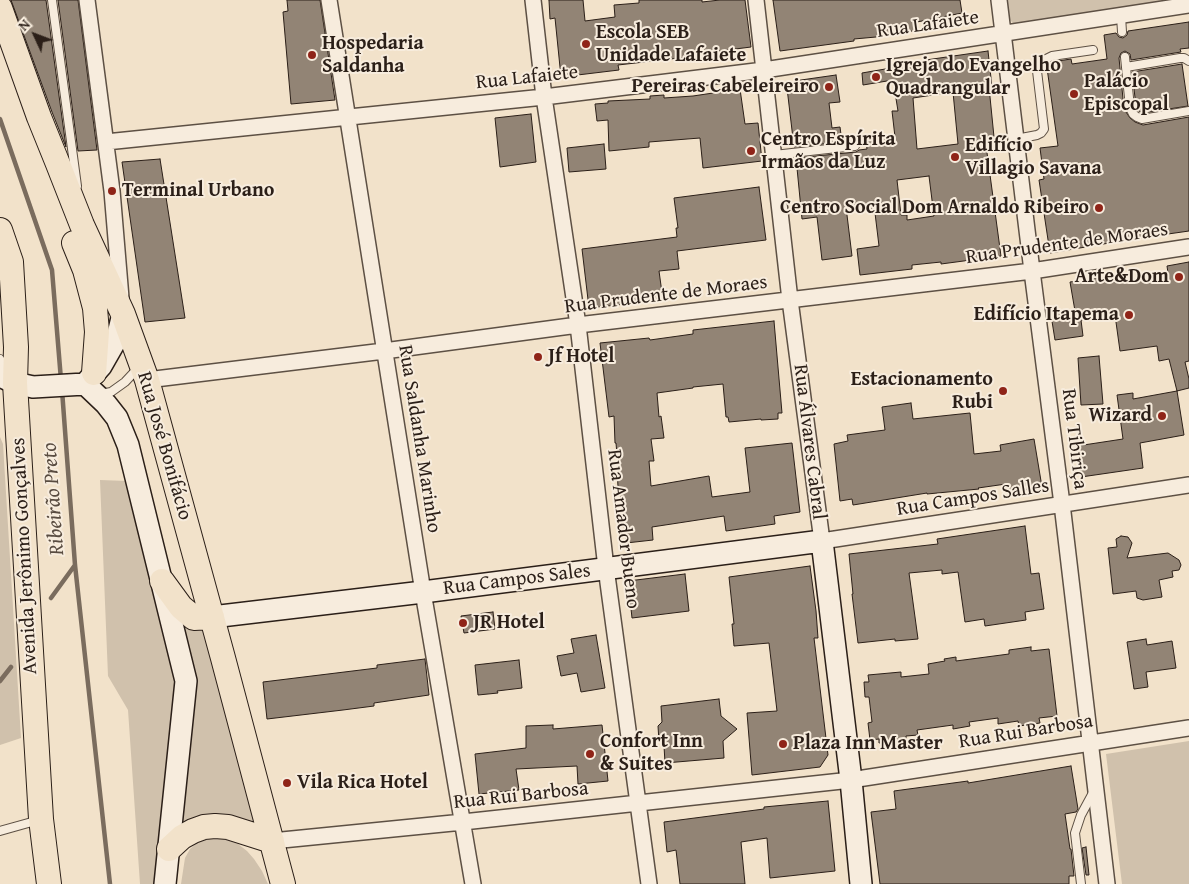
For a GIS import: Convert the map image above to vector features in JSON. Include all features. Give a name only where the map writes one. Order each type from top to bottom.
[{"type":"main road","points":[[0,8],[82,225],[123,314],[117,338],[89,384]]},
{"type":"main road","points":[[58,164],[54,176],[55,187],[68,228],[85,270],[95,308],[97,332],[89,384]]},
{"type":"main road","name":"Avenida Jerônimo Gonçalves","points":[[0,230],[11,262],[41,820],[48,884]]},
{"type":"main road","name":"Rua José Bonifácio","points":[[123,314],[144,372],[283,884]]},
{"type":"main road","points":[[16,382],[89,384],[117,418],[128,446],[186,681],[165,884]]},
{"type":"main road","name":"Rua Campos Sales","points":[[212,617],[822,541]]},
{"type":"main road","name":"Rua Álvares Cabral","points":[[822,541],[861,884]]},
{"type":"main road","points":[[162,581],[180,607],[194,618],[212,617]]},
{"type":"main road","points":[[169,849],[193,830],[215,826],[228,827],[272,841]]},
{"type":"street","name":"Rua José Bonifácio","points":[[88,0],[112,191],[123,314]]},
{"type":"street","name":"Rua Saldanha Marinho","points":[[329,0],[423,592],[473,884]]},
{"type":"street","name":"Rua Amador Bueno","points":[[533,0],[544,96],[578,325],[606,568],[649,884]]},
{"type":"street","name":"Rua Álvares Cabral","points":[[756,0],[790,300],[822,541]]},
{"type":"street","name":"Rua Tibiriça","points":[[999,0],[1107,884]]},
{"type":"street","name":"Rua Lafaiete","points":[[106,142],[544,96],[764,70],[1189,5]]},
{"type":"street","name":"Rua Prudente de Moraes","points":[[144,372],[384,351],[578,325],[1032,271],[1189,247]]},
{"type":"street","name":"Rua Campos Salles","points":[[822,541],[1189,485]]},
{"type":"street","name":"Rua Rui Barbosa","points":[[272,841],[850,780],[1189,728]]},
{"type":"lane","points":[[52,0],[82,225]]},
{"type":"lane","points":[[1121,16],[1122,32]]},
{"type":"lane","points":[[1016,139],[1037,135],[1044,129],[1037,72],[1044,60],[1052,56],[1093,50]]},
{"type":"lane","points":[[1125,56],[1130,108],[1133,114],[1142,119],[1189,110]]},
{"type":"lane","points":[[1126,67],[1180,58],[1189,61]]},
{"type":"lane","points":[[774,155],[855,146]]},
{"type":"lane","points":[[0,359],[16,382]]},
{"type":"lane","points":[[89,384],[111,392],[138,369],[144,372]]},
{"type":"lane","points":[[1081,884],[1075,833],[1081,815],[1096,787]]},
{"type":"lane","points":[[0,831],[41,820]]},
{"type":"shaded area","points":[[1006,0],[1175,0],[1015,25],[1010,20]]},
{"type":"shaded area","points":[[0,437],[3,444],[21,738],[0,745]]},
{"type":"shaded area","points":[[100,480],[127,481],[175,673],[176,714],[156,884],[140,884],[128,710],[108,676]]},
{"type":"shaded area","points":[[183,626],[203,628],[257,820],[253,822],[211,815],[191,820],[182,827],[191,720]]},
{"type":"shaded area","points":[[1189,741],[1189,884],[1122,884],[1106,754]]},
{"type":"shaded area","points":[[215,836],[238,844],[247,851],[262,871],[268,884],[181,884],[185,858],[190,849],[205,838]]},
{"type":"building","points":[[11,0],[46,0],[66,147],[52,112]]},
{"type":"building","points":[[58,0],[78,0],[97,150],[78,151]]},
{"type":"building","name":"Hospedaria Saldanha","points":[[287,0],[320,0],[335,100],[291,104],[283,12],[288,11]]},
{"type":"building","points":[[549,0],[583,0],[585,21],[615,17],[614,5],[639,3],[639,0],[702,0],[702,2],[745,0],[751,47],[618,65],[619,70],[561,77],[555,18],[550,19]]},
{"type":"building","points":[[773,0],[960,0],[962,13],[917,22],[918,30],[780,51]]},
{"type":"building","points":[[1189,22],[1189,48],[1180,49],[1181,52],[1131,60],[1130,54],[1125,51],[1121,53],[1119,58],[1124,109],[1130,118],[1143,125],[1189,117],[1189,231],[1050,253],[1039,180],[1044,179],[1040,148],[1058,146],[1047,68],[1059,66],[1058,61],[1071,59],[1072,64],[1107,59],[1104,35],[1116,33],[1119,37],[1123,38],[1127,35],[1128,31]]},
{"type":"building","points":[[988,51],[992,87],[989,87],[994,137],[985,138],[1001,256],[941,264],[941,262],[912,265],[912,269],[860,275],[857,249],[879,246],[875,213],[871,213],[870,204],[846,207],[852,256],[822,260],[817,217],[802,219],[796,158],[856,152],[867,149],[866,140],[895,137],[892,111],[898,111],[893,80],[863,85],[862,73],[919,61]],"holes":[[[953,92],[958,144],[917,149],[913,98]],[[929,176],[934,216],[907,220],[907,215],[901,215],[897,180]]]},
{"type":"building","points":[[1182,64],[1188,106],[1143,113],[1137,110],[1132,72]]},
{"type":"building","points":[[836,75],[840,102],[829,103],[832,128],[840,127],[842,142],[794,147],[787,88],[794,81]]},
{"type":"building","points":[[740,89],[745,124],[758,123],[762,161],[703,168],[700,138],[649,142],[649,147],[609,151],[608,120],[597,121],[595,104],[608,103],[608,101],[650,99],[650,96],[664,95],[664,98],[693,96]]},
{"type":"building","points":[[531,114],[536,162],[500,167],[495,118]]},
{"type":"building","points":[[604,144],[606,169],[569,172],[567,148]]},
{"type":"building","points":[[160,159],[185,318],[145,322],[122,162]]},
{"type":"building","points":[[759,187],[766,240],[677,251],[679,269],[659,271],[663,300],[589,308],[582,249],[677,237],[676,228],[678,228],[674,198]]},
{"type":"building","points":[[1189,262],[1189,361],[1185,362],[1189,388],[1177,391],[1169,359],[1159,361],[1157,346],[1120,351],[1115,315],[1081,320],[1083,336],[1055,340],[1051,315],[1075,311],[1070,282],[1107,277],[1108,283],[1146,277],[1168,273],[1167,266]]},
{"type":"building","points":[[774,321],[782,413],[778,413],[778,419],[729,422],[728,417],[726,417],[723,384],[657,393],[659,417],[661,416],[664,438],[651,439],[654,461],[649,461],[651,486],[709,476],[712,497],[750,492],[745,448],[792,443],[800,512],[774,516],[775,524],[726,531],[724,516],[652,527],[653,540],[626,543],[620,487],[618,487],[614,416],[609,417],[600,343],[649,338],[650,340],[693,334],[693,330]]},
{"type":"building","points":[[1099,356],[1103,404],[1081,405],[1078,358]]},
{"type":"building","points":[[1177,391],[1184,435],[1140,443],[1143,468],[1081,477],[1077,446],[1123,439],[1117,395],[1133,393],[1133,399]]},
{"type":"building","points":[[911,403],[913,419],[970,413],[974,454],[1001,451],[1000,445],[1034,439],[1042,487],[1007,493],[1006,484],[979,489],[927,493],[853,505],[852,499],[840,501],[834,444],[848,441],[847,435],[885,430],[882,407]]},
{"type":"building","points":[[1025,526],[1031,574],[1039,573],[1044,609],[1025,612],[1026,620],[985,626],[984,619],[965,622],[958,572],[942,574],[942,570],[909,573],[918,639],[895,641],[895,639],[858,643],[849,554],[938,544],[937,539]]},
{"type":"building","points":[[1121,536],[1128,537],[1132,543],[1127,558],[1168,553],[1179,560],[1181,565],[1179,570],[1172,571],[1173,577],[1159,580],[1162,597],[1143,600],[1137,598],[1136,591],[1113,594],[1108,548],[1117,547],[1116,539]]},
{"type":"building","points":[[810,566],[818,638],[814,638],[828,755],[820,767],[752,775],[747,713],[777,711],[769,643],[734,646],[732,624],[734,624],[729,577]]},
{"type":"building","points":[[685,574],[689,611],[632,618],[628,581]]},
{"type":"building","points":[[493,612],[495,629],[464,633],[461,616]]},
{"type":"building","points":[[596,635],[605,688],[581,692],[577,673],[561,676],[557,656],[574,653],[571,639]]},
{"type":"building","points":[[1146,639],[1147,645],[1172,641],[1176,668],[1146,672],[1148,687],[1134,689],[1127,642]]},
{"type":"building","points":[[1031,647],[1031,651],[1049,649],[1057,716],[1039,718],[1040,723],[1019,726],[1018,721],[998,724],[998,718],[969,722],[970,726],[953,729],[953,725],[917,730],[918,735],[906,736],[906,740],[879,743],[879,739],[870,740],[868,723],[872,722],[869,697],[865,697],[864,682],[869,682],[868,675],[901,672],[901,677],[929,674],[928,664],[945,661],[944,659],[956,657],[956,661],[1009,654],[1009,650]]},
{"type":"building","points":[[425,659],[429,695],[374,703],[374,706],[267,719],[263,682],[377,668],[377,665]]},
{"type":"building","points":[[519,660],[522,688],[478,695],[475,665]]},
{"type":"building","points":[[719,699],[721,716],[737,729],[723,741],[724,758],[665,763],[664,746],[659,742],[658,726],[662,722],[661,706]]},
{"type":"building","points":[[553,725],[553,729],[602,725],[608,781],[578,784],[577,766],[516,769],[519,790],[479,794],[475,754],[526,748],[526,726]]},
{"type":"building","points":[[1071,766],[1078,809],[1076,812],[1065,814],[1074,876],[1069,876],[1069,884],[880,884],[871,812],[896,809],[894,791],[968,781],[968,783]]},
{"type":"building","points":[[828,801],[835,871],[770,878],[767,838],[741,842],[745,884],[680,884],[676,850],[667,852],[664,822],[764,809],[764,807]]},
{"type":"building","points":[[1086,847],[1089,875],[1086,875],[1082,848]]},
{"type":"waterway","name":"Ribeirão Preto","points":[[0,119],[52,270],[61,380]]},
{"type":"waterway","name":"Ribeirão Preto","points":[[62,390],[75,565],[110,884]]},
{"type":"waterway","points":[[51,598],[75,565]]},
{"type":"waterway","points":[[0,681],[11,667]]},
{"type":"place","name":"Escola SEB Unidade Lafaiete","points":[[586,44]]},
{"type":"place","name":"Hospedaria Saldanha","points":[[312,55]]},
{"type":"place","name":"Igreja do Evangelho Quadrangular","points":[[876,77]]},
{"type":"place","name":"Pereiras Cabeleireiro","points":[[829,87]]},
{"type":"place","name":"Palácio Episcopal","points":[[1074,94]]},
{"type":"place","name":"Centro Espírita Irmãos da Luz","points":[[751,151]]},
{"type":"place","name":"Edifício Villagio Savana","points":[[955,157]]},
{"type":"place","name":"Terminal Urbano","points":[[112,191]]},
{"type":"place","name":"Centro Social Dom Arnaldo Ribeiro","points":[[1099,208]]},
{"type":"place","name":"Arte&Dom","points":[[1179,277]]},
{"type":"place","name":"Edifício Itapema","points":[[1129,315]]},
{"type":"place","name":"Jf Hotel","points":[[538,357]]},
{"type":"place","name":"Estacionamento Rubi","points":[[1003,391]]},
{"type":"place","name":"Wizard","points":[[1162,416]]},
{"type":"place","name":"JR Hotel","points":[[463,623]]},
{"type":"place","name":"Plaza Inn Master","points":[[783,744]]},
{"type":"place","name":"Confort Inn & Suites","points":[[590,754]]},
{"type":"place","name":"Vila Rica Hotel","points":[[287,783]]}]
